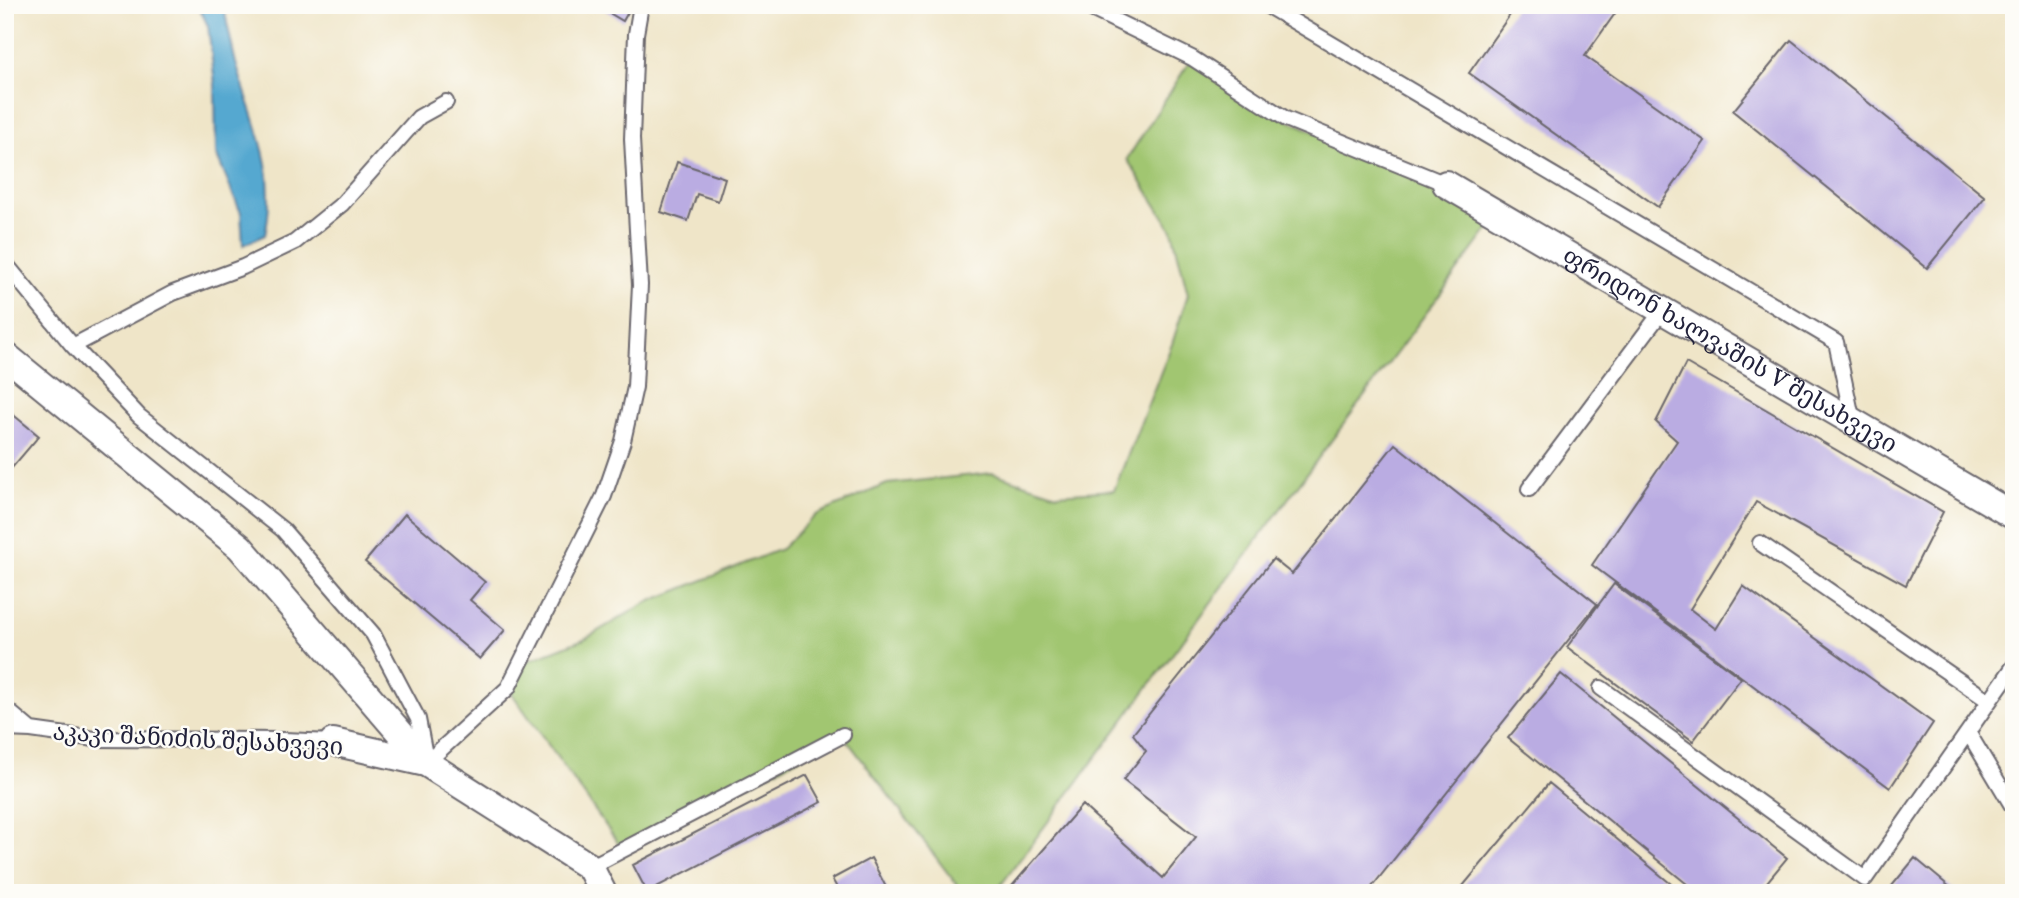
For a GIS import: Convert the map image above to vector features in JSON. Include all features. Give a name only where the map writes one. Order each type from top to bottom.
[{"type":"street","name":"ფრიდონ ხალვაშის V შესახვევი","points":[[1446,184],[2014,516]]},
{"type":"street","points":[[5,355],[240,547],[426,763]]},
{"type":"street","name":"აკაკი შანიძის შესახვევი","points":[[333,742],[426,763],[590,867]]},
{"type":"street","points":[[590,867],[603,893]]},
{"type":"lane","points":[[426,763],[508,688],[604,496],[623,441],[635,387],[639,310],[632,139],[636,34],[641,5]]},
{"type":"lane","points":[[1083,5],[1192,58],[1286,118],[1446,184]]},
{"type":"lane","points":[[1266,5],[1836,342],[1853,422]]},
{"type":"lane","points":[[73,346],[173,293],[243,267],[295,242],[342,204],[419,117],[446,102]]},
{"type":"lane","points":[[5,262],[73,346],[139,416],[283,530],[373,635],[418,719],[426,763]]},
{"type":"lane","points":[[1529,489],[1662,311]]},
{"type":"lane","points":[[1760,543],[1990,701]]},
{"type":"lane","points":[[1601,688],[1865,879],[2014,666]]},
{"type":"lane","name":"აკაკი შანიძის შესახვევი","points":[[5,709],[31,730],[95,739],[333,742]]},
{"type":"lane","points":[[5,730],[31,730]]},
{"type":"lane","points":[[1968,732],[2014,809]]},
{"type":"lane","points":[[590,867],[844,734]]},
{"type":"green space","points":[[1192,58],[1286,119],[1499,215],[995,893],[963,893],[843,735],[623,850],[508,688],[522,663],[584,639],[646,603],[781,549],[816,515],[887,484],[993,473],[1057,494],[1114,490],[1172,344],[1188,294],[1172,230],[1127,159]]},
{"type":"water","points":[[198,5],[223,5],[236,63],[267,168],[269,211],[265,235],[243,245],[241,213],[216,154],[215,85],[208,26]]},
{"type":"building","points":[[596,5],[632,5],[623,21]]},
{"type":"building","points":[[1517,5],[1621,5],[1585,56],[1705,141],[1658,207],[1469,73]]},
{"type":"building","points":[[1791,40],[1985,197],[1927,268],[1733,111]]},
{"type":"building","points":[[677,162],[725,178],[718,201],[697,194],[688,221],[661,212]]},
{"type":"building","points":[[1686,363],[1943,512],[1906,585],[1756,502],[1690,609],[1716,629],[1743,586],[1933,723],[1890,788],[1592,565],[1677,441],[1656,422]]},
{"type":"building","points":[[11,413],[39,436],[5,476],[5,419]]},
{"type":"building","points":[[1395,444],[1597,604],[1367,893],[1020,893],[1012,886],[1082,805],[1163,878],[1196,837],[1123,780],[1146,751],[1133,734],[1273,559],[1292,574]]},
{"type":"building","points":[[405,514],[485,582],[470,600],[505,630],[480,659],[365,562]]},
{"type":"building","points":[[1614,584],[1741,678],[1693,741],[1567,647]]},
{"type":"building","points":[[1561,674],[1787,858],[1758,893],[1698,893],[1508,738]]},
{"type":"building","points":[[807,775],[822,802],[647,892],[633,865]]},
{"type":"building","points":[[1549,783],[1682,893],[1457,893]]},
{"type":"building","points":[[871,858],[889,893],[840,893],[832,879]]},
{"type":"building","points":[[1915,858],[1957,893],[1886,893]]}]
